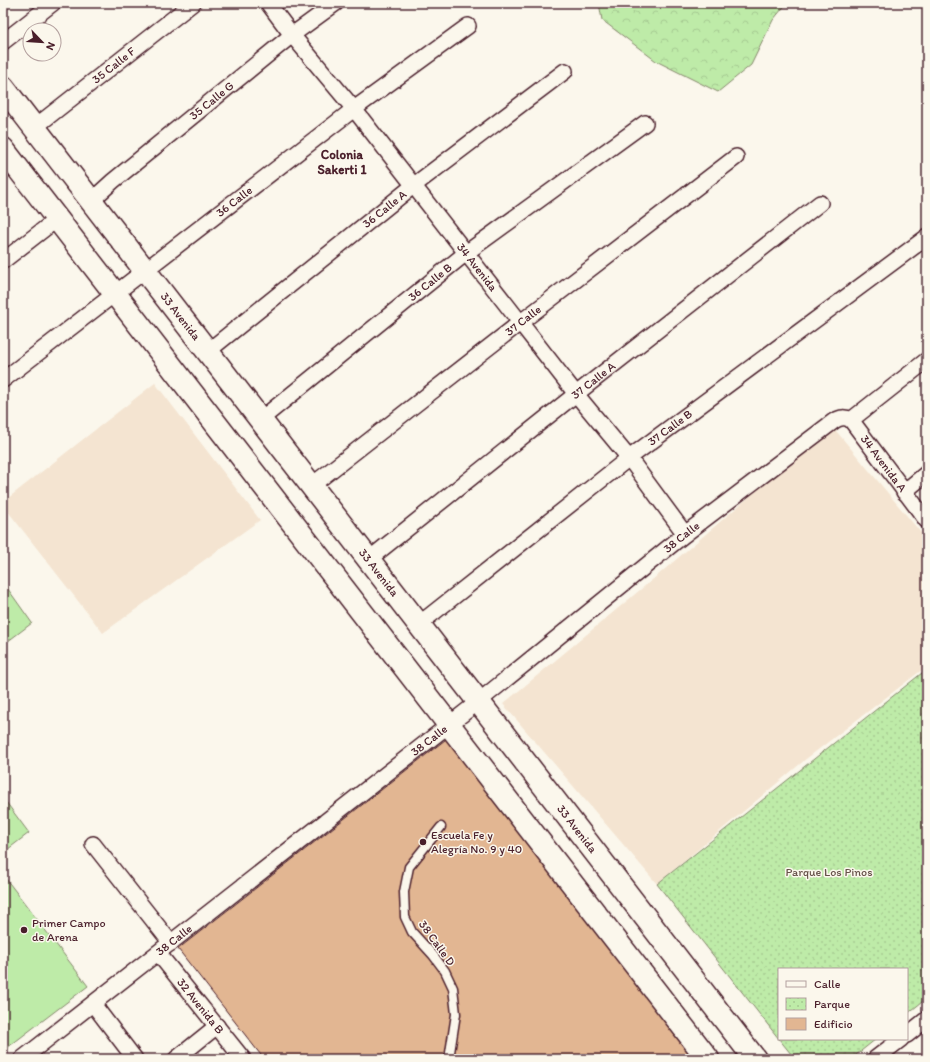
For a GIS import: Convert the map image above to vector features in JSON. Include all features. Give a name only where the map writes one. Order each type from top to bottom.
[{"type":"street","points":[[3,42],[54,3]]},
{"type":"street","name":"35 Calle F","points":[[35,127],[193,3]]},
{"type":"street","name":"34 Avenida","points":[[268,3],[292,35],[354,109],[576,394],[629,458],[685,534]]},
{"type":"street","name":"35 Calle G","points":[[91,201],[113,181],[292,35],[336,3]]},
{"type":"street","name":"36 Calle","points":[[3,380],[354,109],[468,26]]},
{"type":"street","name":"36 Calle A","points":[[208,352],[414,186],[565,71]]},
{"type":"street","name":"33 Avenida","points":[[3,87],[755,1059]]},
{"type":"street","name":"36 Calle B","points":[[260,420],[466,253],[645,123]]},
{"type":"street","points":[[4,152],[450,724],[708,1059]]},
{"type":"street","name":"37 Calle","points":[[311,486],[736,157]]},
{"type":"street","name":"37 Calle A","points":[[368,560],[576,394],[820,203]]},
{"type":"street","points":[[3,261],[57,219]]},
{"type":"street","name":"37 Calle B","points":[[418,625],[629,458],[927,237]]},
{"type":"street","points":[[852,420],[927,360]]},
{"type":"street","name":"38 Calle","points":[[22,1059],[478,702],[685,534],[834,421],[839,418],[846,417],[852,420]]},
{"type":"street","name":"34 Avenida A","points":[[852,420],[927,521]]},
{"type":"street","points":[[904,492],[927,472]]},
{"type":"street","points":[[94,844],[171,943]]},
{"type":"street","name":"32 Avenida B","points":[[158,953],[243,1059]]},
{"type":"street","points":[[93,1004],[135,1059]]},
{"type":"street","points":[[908,1034],[927,1019]]},
{"type":"street","points":[[176,1059],[217,1026]]},
{"type":"street","points":[[875,1059],[900,1040]]},
{"type":"lane","name":"38 Calle D","points":[[441,827],[409,867],[404,892],[405,917],[412,932],[433,955],[453,988],[456,1014],[448,1059]]},
{"type":"shaded area","points":[[155,383],[260,520],[103,633],[3,505],[3,502]]},
{"type":"shaded area","points":[[832,426],[927,540],[927,666],[806,759],[657,884],[503,704],[658,575]]},
{"type":"green space","points":[[599,3],[787,3],[773,20],[751,65],[718,92],[656,61],[602,20]]},
{"type":"green space","points":[[3,582],[32,623],[3,645]]},
{"type":"green space","name":"Parque Los Pinos","points":[[927,669],[927,998],[908,1013],[908,968],[778,968],[778,1038],[657,884]]},
{"type":"green space","points":[[3,798],[29,833],[3,853]]},
{"type":"green space","name":"Primer Campo de Arena","points":[[3,875],[88,986],[3,1051]]},
{"type":"green space","points":[[780,1040],[875,1040],[851,1059],[795,1059]]},
{"type":"building","name":"Escuela Fe y Alegría No. 9 y 40","points":[[450,736],[701,1059],[264,1059],[178,949]]},
{"type":"place","name":"Escuela Fe y Alegría No. 9 y 40","points":[[423,842]]},
{"type":"place","name":"Primer Campo de Arena","points":[[24,930]]},
{"type":"district","name":"Colonia Sakerti 1","points":[[342,162]]}]
